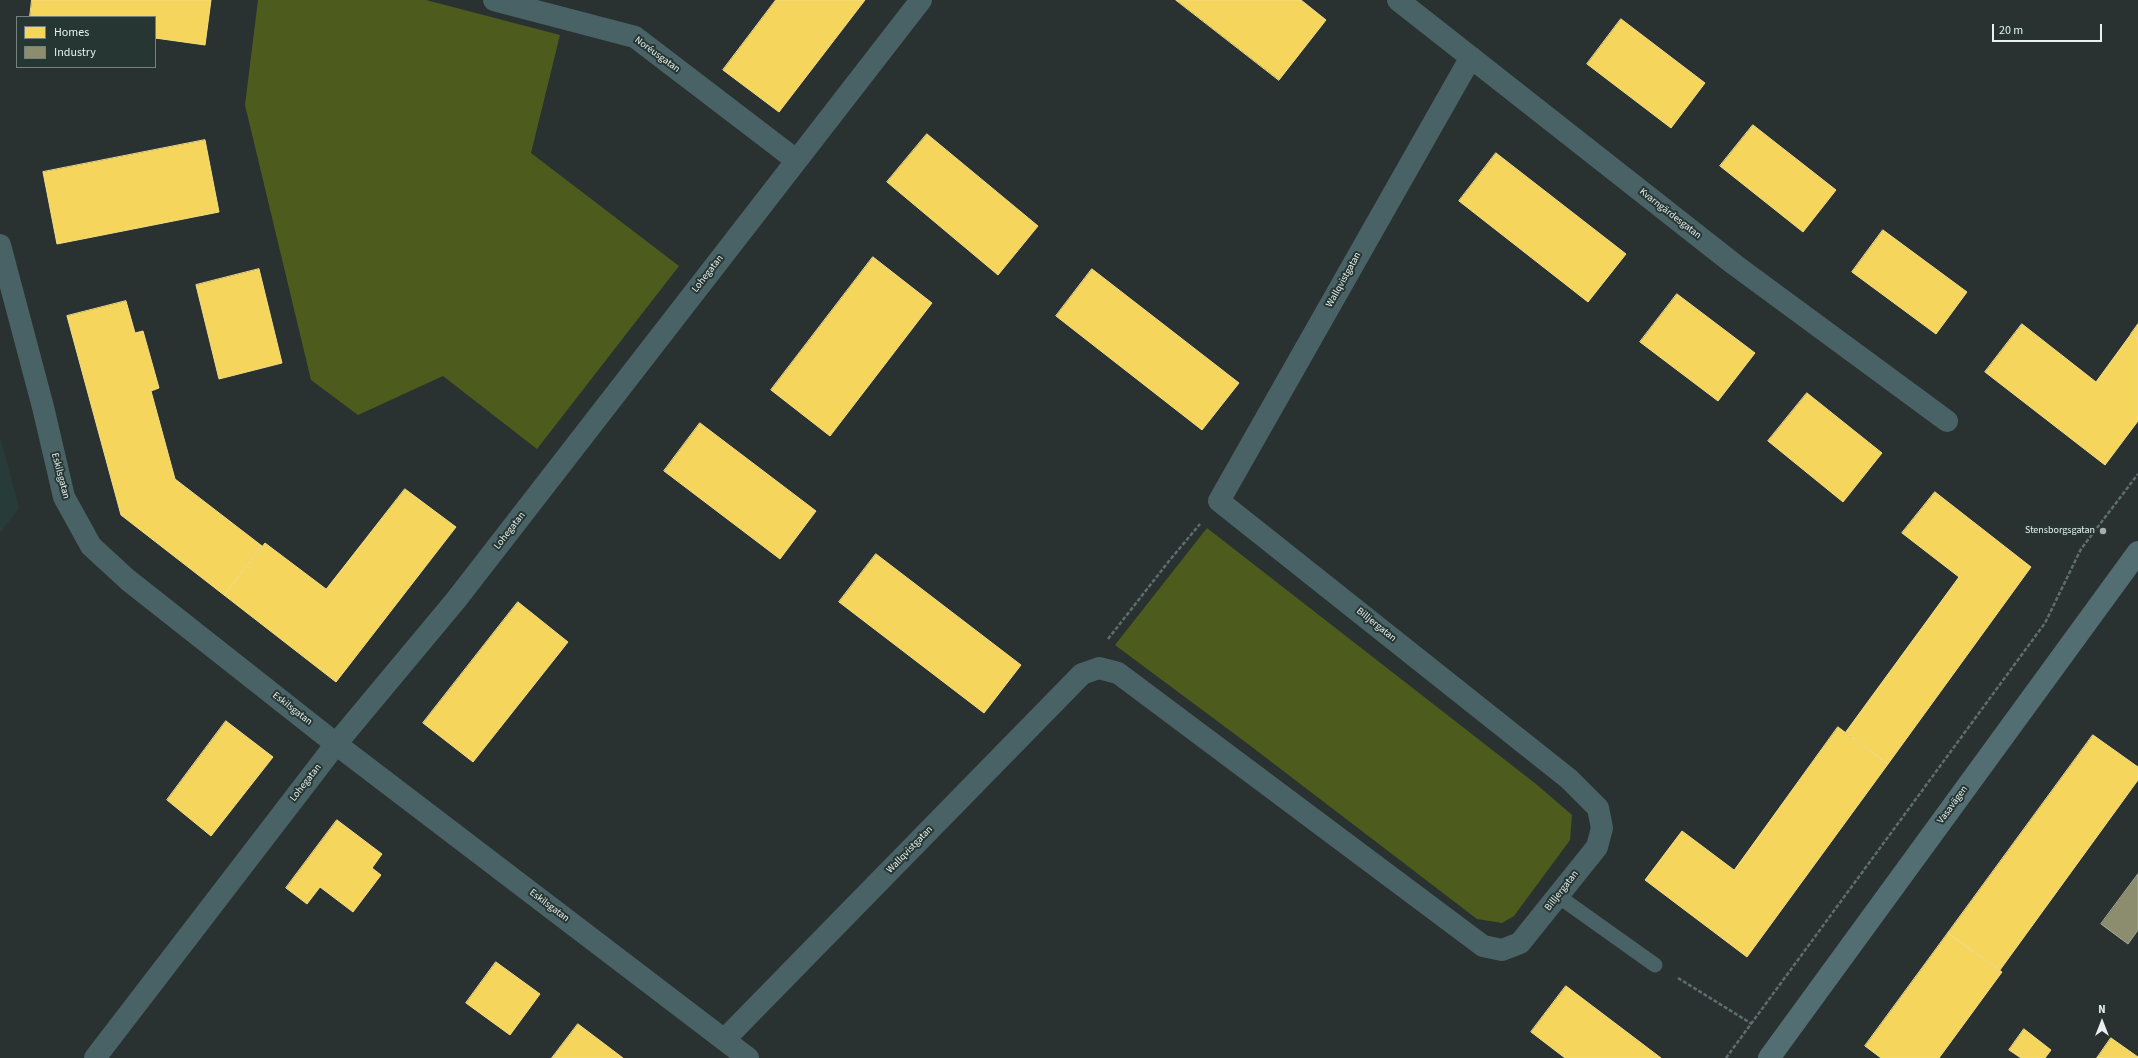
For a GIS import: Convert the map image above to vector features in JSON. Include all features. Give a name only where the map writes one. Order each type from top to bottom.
[{"type":"main road","name":"Vasavägen","points":[[1769,1058],[2138,552]]},
{"type":"street","name":"Noréusgatan","points":[[494,0],[635,37],[796,160]]},
{"type":"street","name":"Lohegatan","points":[[94,1058],[336,744],[456,600],[921,0]]},
{"type":"street","name":"Kvarngärdesgatan","points":[[1398,0],[1735,265],[1947,421]]},
{"type":"street","name":"Wallqvistgatan","points":[[1221,502],[1470,57]]},
{"type":"street","name":"Eskilsgatan","points":[[0,244],[44,407],[64,497],[91,546],[128,580],[336,744],[748,1058]]},
{"type":"street","name":"Billjergatan","points":[[1091,671],[1118,672],[1483,946],[1502,950],[1520,943],[1597,847],[1602,828],[1598,808],[1569,779],[1221,502]]},
{"type":"street","name":"Wallqvistgatan","points":[[724,1040],[1091,671]]},
{"type":"lane","points":[[1558,896],[1655,965]]},
{"type":"path","points":[[1726,1058],[2046,623],[2081,549],[2138,474]]},
{"type":"path","points":[[1091,671],[1169,561],[1221,502]]},
{"type":"path","points":[[1655,965],[1751,1024]]},
{"type":"shaded area","points":[[0,437],[19,508],[0,533]]},
{"type":"green space","points":[[258,0],[426,0],[560,35],[531,153],[679,266],[537,449],[443,376],[358,415],[311,380],[245,105]]},
{"type":"green space","points":[[1207,528],[1536,784],[1572,815],[1570,840],[1514,916],[1502,923],[1477,919],[1248,744],[1115,645]]},
{"type":"building: Homes","points":[[32,0],[211,0],[205,45],[156,38],[156,16],[30,16]]},
{"type":"building: Homes","points":[[776,0],[865,0],[779,112],[723,70]]},
{"type":"building: Homes","points":[[1176,0],[1301,0],[1326,20],[1279,80]]},
{"type":"building: Homes","points":[[1621,19],[1705,83],[1671,128],[1587,64]]},
{"type":"building: Homes","points":[[1753,125],[1836,190],[1803,232],[1720,166]]},
{"type":"building: Homes","points":[[927,134],[1038,226],[998,275],[887,182]]},
{"type":"building: Homes","points":[[205,140],[219,212],[57,244],[43,172]]},
{"type":"building: Homes","points":[[1496,153],[1626,254],[1588,302],[1459,201]]},
{"type":"building: Homes","points":[[1883,230],[1967,292],[1936,334],[1852,272]]},
{"type":"building: Homes","points":[[873,257],[932,303],[830,436],[771,390]]},
{"type":"building: Homes","points":[[259,269],[282,363],[219,379],[196,285]]},
{"type":"building: Homes","points":[[1092,269],[1239,383],[1202,430],[1056,316]]},
{"type":"building: Homes","points":[[1677,294],[1755,353],[1718,401],[1640,342]]},
{"type":"building: Homes","points":[[126,301],[135,333],[143,331],[159,388],[151,391],[175,479],[262,546],[224,595],[121,515],[67,316]]},
{"type":"building: Homes","points":[[2022,324],[2096,382],[2131,334],[2138,339],[2138,421],[2105,465],[1985,372]]},
{"type":"building: Homes","points":[[2138,324],[2138,339],[2131,334]]},
{"type":"building: Homes","points":[[1807,393],[1882,453],[1843,502],[1768,441]]},
{"type":"building: Homes","points":[[700,423],[816,511],[780,559],[664,471]]},
{"type":"building: Homes","points":[[405,489],[456,527],[336,682],[224,595],[265,543],[326,589]]},
{"type":"building: Homes","points":[[1935,492],[2031,567],[1888,764],[1845,733],[1959,577],[1902,533]]},
{"type":"building: Homes","points":[[876,554],[1021,665],[984,713],[839,602]]},
{"type":"building: Homes","points":[[518,602],[568,642],[473,762],[423,723]]},
{"type":"building: Homes","points":[[226,721],[273,757],[211,836],[167,800]]},
{"type":"building: Homes","points":[[1838,727],[1888,764],[1747,957],[1645,880],[1682,831],[1734,870]]},
{"type":"building: Homes","points":[[2093,735],[2138,767],[2138,780],[2000,970],[1948,933]]},
{"type":"building: Homes","points":[[337,820],[382,854],[372,868],[381,875],[353,912],[320,887],[307,904],[286,888]]},
{"type":"building: Homes","points":[[1948,933],[2002,972],[1939,1058],[1881,1058],[1865,1046]]},
{"type":"building: Homes","points":[[496,962],[540,994],[510,1035],[466,1003]]},
{"type":"building: Homes","points":[[1566,986],[1661,1058],[1565,1058],[1531,1032]]},
{"type":"building: Homes","points":[[578,1024],[623,1058],[552,1058]]},
{"type":"building: Homes","points":[[2024,1029],[2051,1050],[2045,1058],[2021,1058],[2009,1050]]},
{"type":"building: Homes","points":[[2111,1038],[2138,1057],[2138,1058],[2097,1058]]},
{"type":"building: Industry","points":[[2138,874],[2138,930],[2128,944],[2101,924]]},
{"type":"place","name":"Stensborgsgatan","points":[[2103,531]]}]
